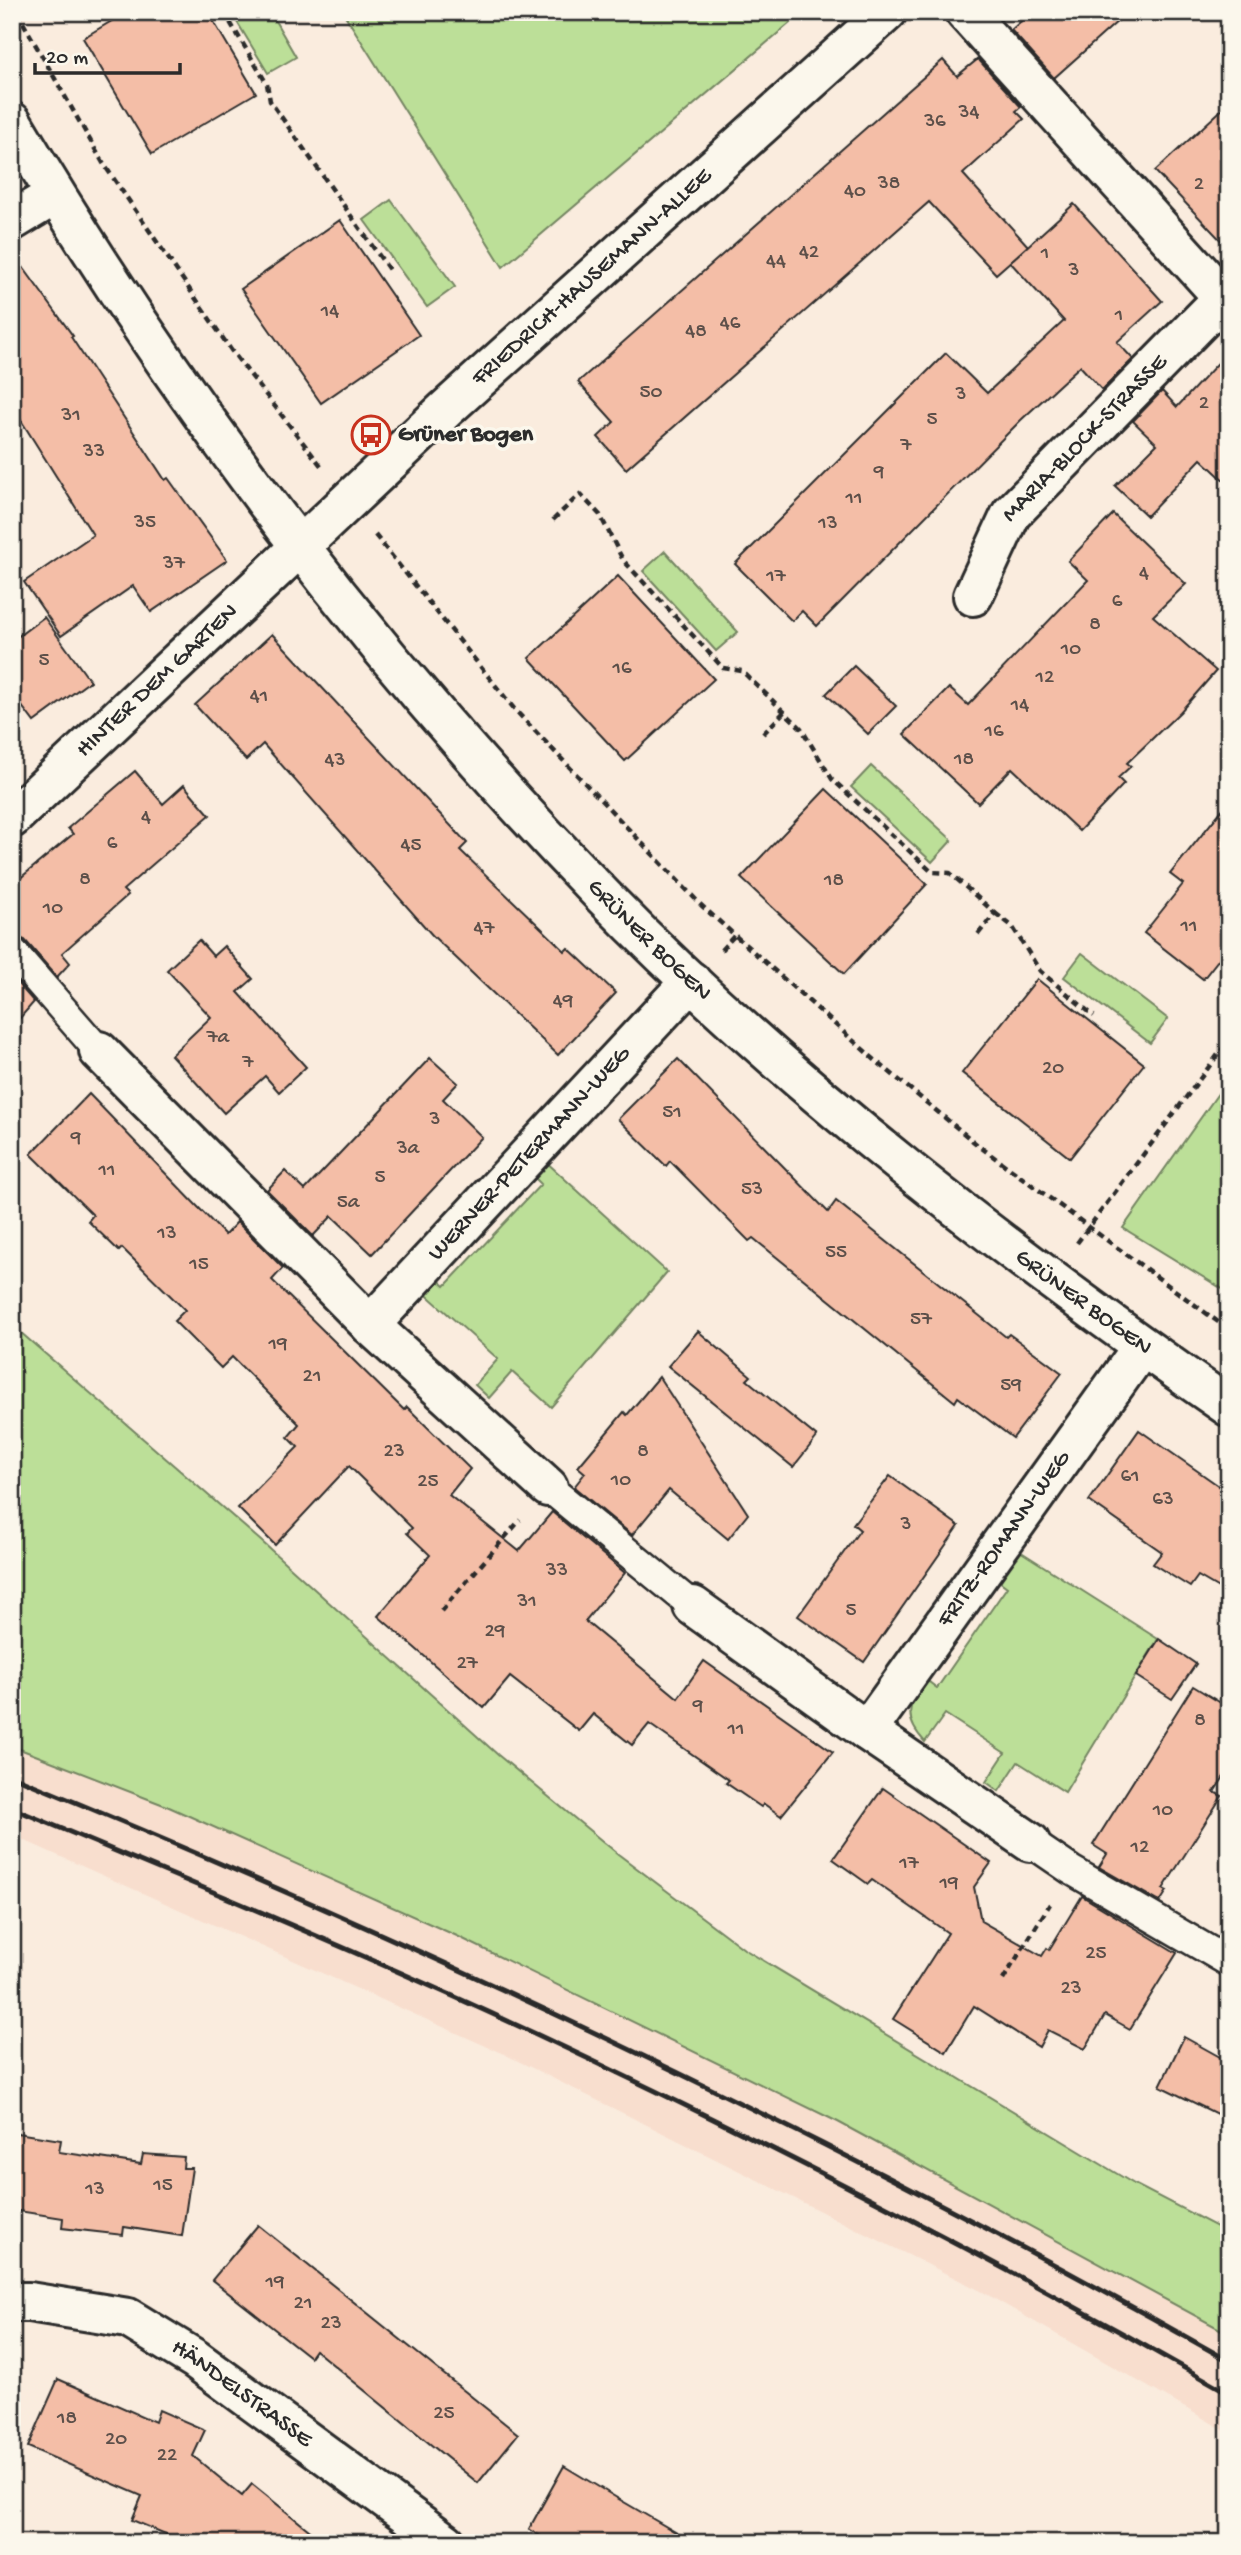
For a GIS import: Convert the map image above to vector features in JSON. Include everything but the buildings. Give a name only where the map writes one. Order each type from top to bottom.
[{"type":"street","name":"FRIEDRICH-HAUSEMANN-ALLEE","points":[[302,546],[446,409],[887,12]]},
{"type":"street","points":[[965,12],[1227,298]]},
{"type":"street","name":"GRÜNER BOGEN","points":[[12,122],[55,195],[174,375],[302,546],[396,665],[604,897],[691,981],[838,1111],[1049,1280],[1229,1407]]},
{"type":"street","points":[[12,221],[55,195]]},
{"type":"street","name":"MARIA-BLOCK-STRASSE","points":[[973,596],[1011,514],[1227,298]]},
{"type":"street","name":"HINTER DEM GARTEN","points":[[12,818],[302,546]]},
{"type":"street","name":"WERNER-PETERMANN-WEG","points":[[370,1325],[691,981]]},
{"type":"street","points":[[99,1051],[370,1325],[548,1487]]},
{"type":"street","name":"FRITZ-ROMANN-WEG","points":[[867,1731],[1142,1347]]},
{"type":"street","points":[[692,1606],[867,1731],[1030,1842]]},
{"type":"street","name":"HÄNDELSTRASSE","points":[[12,2302],[29,2302],[128,2318],[195,2359],[446,2543]]},
{"type":"lane","points":[[12,951],[99,1051]]},
{"type":"lane","points":[[548,1487],[692,1606]]},
{"type":"lane","points":[[1030,1842],[1071,1870],[1229,1962]]},
{"type":"path","points":[[17,12],[103,163],[231,350],[516,711],[702,906],[875,1060],[979,1146],[1088,1229],[1229,1330]]},
{"type":"path","points":[[224,12],[267,85],[271,101],[390,271]]},
{"type":"path","points":[[554,520],[580,494],[600,515],[618,544],[623,560],[723,668],[742,671],[801,728],[832,779],[932,872],[950,873],[1012,926],[1040,971],[1094,1016]]},
{"type":"path","points":[[764,734],[784,712]]},
{"type":"path","points":[[976,937],[995,913]]},
{"type":"path","points":[[1049,1280],[1229,1040]]},
{"type":"path","points":[[441,1611],[548,1487]]},
{"type":"path","points":[[1003,1980],[1071,1870]]},
{"type":"shaded area","points":[[12,1746],[169,1807],[457,1936],[838,2122],[1229,2334],[1229,2433],[981,2291],[506,2055],[12,1835]]},
{"type":"green space","points":[[231,12],[270,12],[296,57],[268,73]]},
{"type":"green space","points":[[343,12],[803,12],[503,267]]},
{"type":"green space","points":[[391,200],[455,287],[427,307],[364,220]]},
{"type":"green space","points":[[665,551],[738,632],[716,651],[643,571]]},
{"type":"green space","points":[[871,766],[952,840],[932,862],[851,787]]},
{"type":"green space","points":[[1082,953],[1168,1019],[1150,1043],[1064,977]]},
{"type":"green space","points":[[1229,1078],[1229,1293],[1123,1228]]},
{"type":"green space","points":[[544,1160],[667,1272],[551,1407],[512,1372],[489,1398],[475,1385],[498,1359],[421,1290],[434,1276],[445,1286],[541,1184],[531,1174]]},
{"type":"green space","points":[[12,1325],[261,1541],[498,1755],[618,1854],[744,1949],[1134,2184],[1229,2233],[1229,2334],[838,2122],[457,1936],[169,1807],[12,1746],[12,1688],[23,1676],[12,1667]]},
{"type":"green space","points":[[1015,1548],[1158,1639],[1065,1792],[1018,1762],[999,1791],[986,1782],[1005,1753],[945,1714],[925,1742],[913,1726],[911,1718],[912,1704],[925,1679],[937,1688],[1007,1587],[995,1578]]},
{"type":"railway","points":[[12,1776],[323,1908],[630,2049],[932,2200],[1229,2361]]},
{"type":"railway","points":[[12,1808],[341,1947],[624,2076],[799,2162],[972,2252],[1229,2393]]},
{"type":"place","name":"Grüner Bogen","points":[[371,435]]}]
